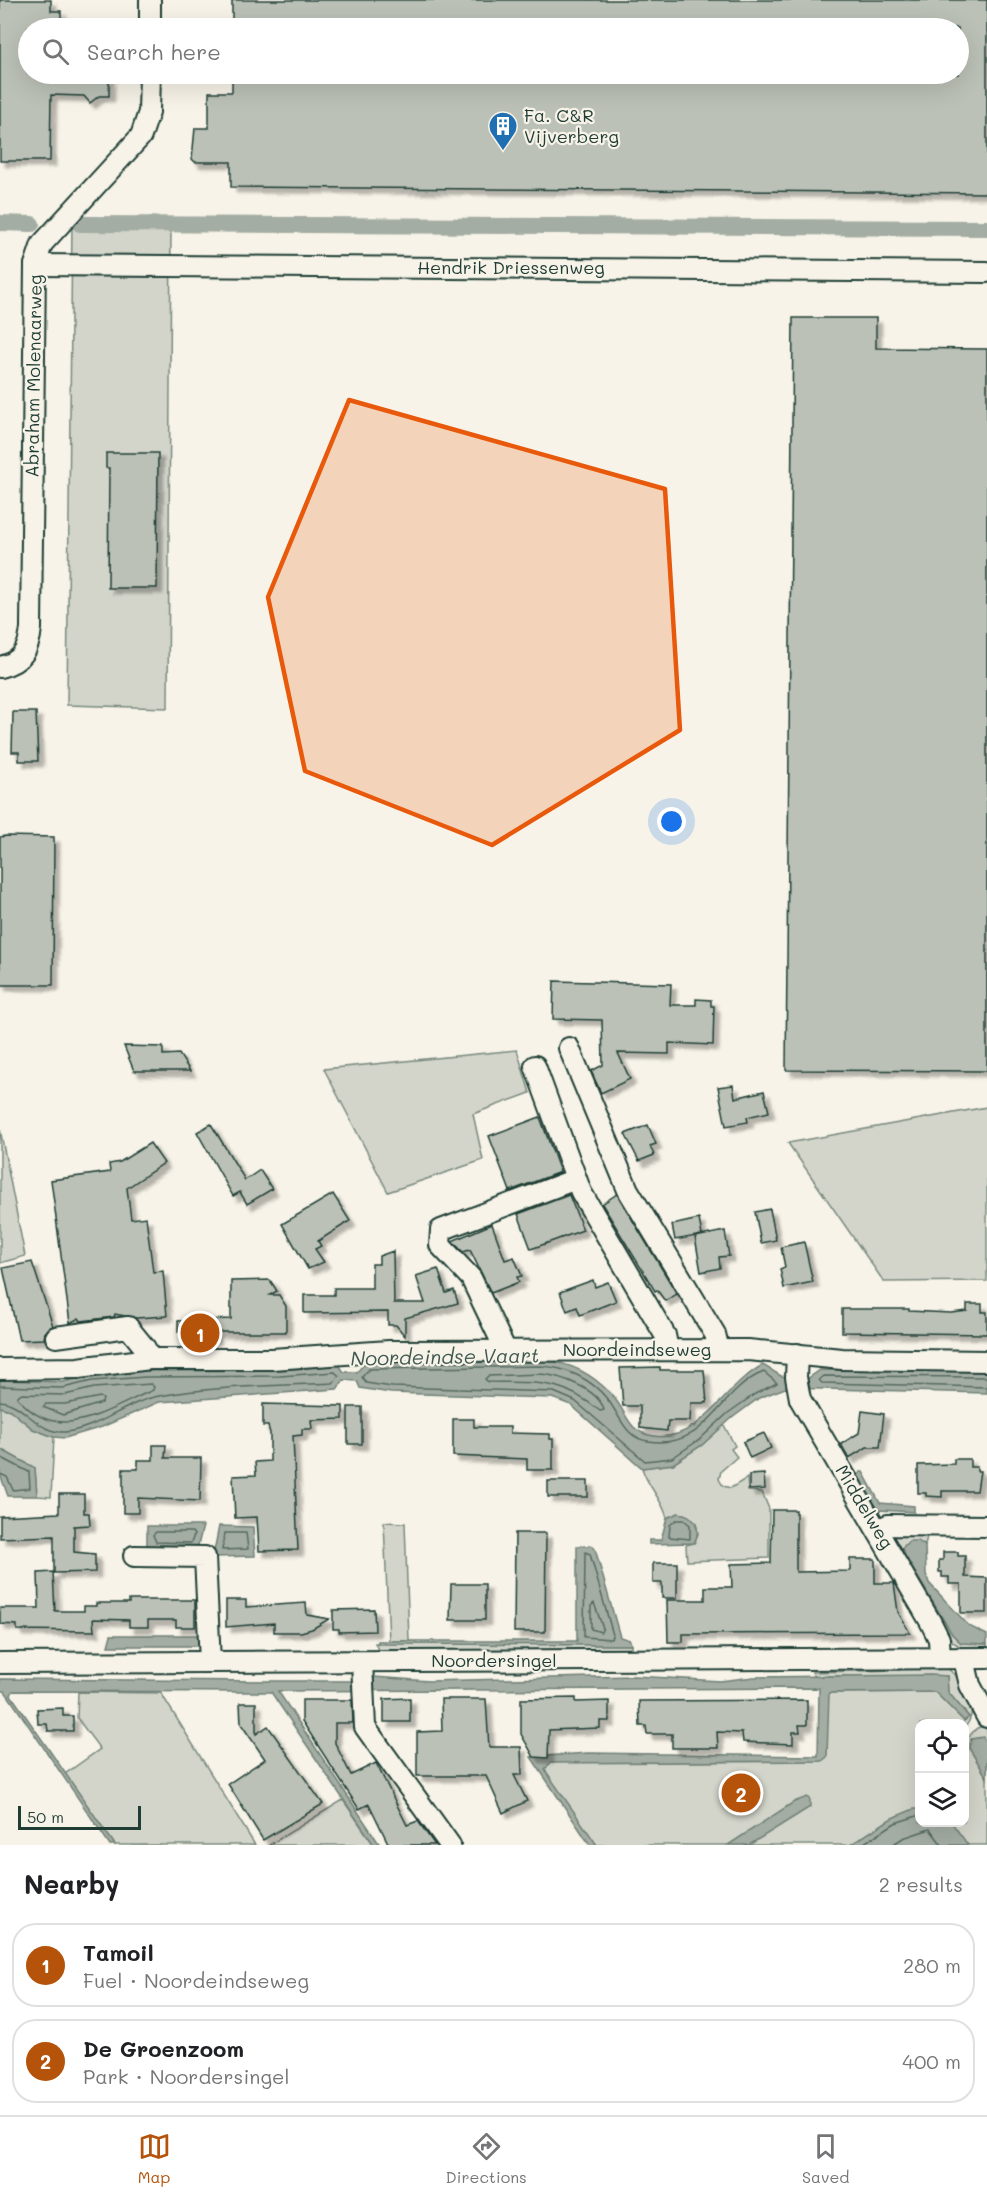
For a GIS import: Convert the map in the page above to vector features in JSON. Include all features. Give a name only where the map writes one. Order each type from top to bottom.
[{"type":"street","points":[[150,0],[150,18]]},
{"type":"street","name":"Abraham Molenaarweg","points":[[0,667],[21,658],[30,645],[35,265],[42,244],[141,136],[147,126],[150,84]]},
{"type":"street","name":"Hendrik Driessenweg","points":[[35,265],[987,272]]},
{"type":"street","points":[[569,1048],[628,1190],[715,1334],[718,1350]]},
{"type":"street","points":[[535,1066],[581,1192],[665,1335],[668,1350]]},
{"type":"street","points":[[506,1351],[471,1278],[440,1245],[441,1230],[576,1179]]},
{"type":"street","points":[[56,1337],[128,1327],[146,1348],[150,1359]]},
{"type":"street","name":"Noordeindseweg","points":[[0,1369],[78,1368],[150,1359],[272,1359],[389,1351],[718,1350],[842,1359],[987,1361]]},
{"type":"street","name":"Middelweg","points":[[797,1354],[796,1383],[800,1399],[936,1631],[940,1658]]},
{"type":"street","points":[[878,1530],[888,1526],[987,1526]]},
{"type":"street","points":[[134,1556],[205,1557],[210,1662]]},
{"type":"street","name":"Noordersingel","points":[[0,1663],[210,1662],[363,1677],[987,1658]]},
{"type":"street","points":[[964,1659],[970,1685],[987,1717]]},
{"type":"street","points":[[363,1677],[365,1727],[450,1845]]},
{"type":"highlighted area","points":[[349,400],[665,489],[680,730],[492,845],[305,771],[268,597]]},
{"type":"shaded area","points":[[72,222],[171,222],[168,708],[67,705]]},
{"type":"shaded area","points":[[517,1050],[530,1093],[473,1114],[483,1160],[388,1192],[324,1069]]},
{"type":"shaded area","points":[[987,1107],[987,1281],[884,1282],[788,1143]]},
{"type":"shaded area","points":[[0,1129],[25,1256],[0,1263]]},
{"type":"shaded area","points":[[0,1407],[10,1410],[33,1429],[54,1437],[51,1497],[37,1496],[35,1468],[0,1449]]},
{"type":"shaded area","points":[[724,1425],[735,1446],[731,1449],[737,1457],[721,1471],[719,1479],[723,1486],[731,1488],[747,1478],[748,1491],[762,1492],[769,1509],[769,1558],[687,1561],[686,1545],[694,1543],[698,1534],[696,1522],[670,1516],[667,1518],[642,1468],[673,1464],[702,1445]]},
{"type":"shaded area","points":[[384,1522],[405,1523],[409,1641],[389,1641]]},
{"type":"shaded area","points":[[889,1536],[927,1536],[925,1546],[923,1543],[905,1556],[952,1634],[962,1643],[987,1644],[987,1653],[967,1651],[953,1642]]},
{"type":"shaded area","points":[[375,1643],[631,1645],[631,1649],[477,1650],[468,1657],[461,1657],[454,1651],[379,1652]]},
{"type":"shaded area","points":[[904,1665],[944,1666],[951,1671],[968,1694],[971,1703],[969,1721],[966,1719],[969,1717],[948,1692],[947,1676],[813,1676],[812,1672],[900,1670]]},
{"type":"shaded area","points":[[78,1692],[161,1693],[255,1845],[115,1845],[65,1774],[100,1749],[77,1718]]},
{"type":"shaded area","points":[[935,1692],[962,1719],[915,1719],[915,1827],[969,1827],[969,1736],[977,1728],[984,1726],[987,1730],[987,1845],[594,1845],[545,1770],[542,1761],[822,1761],[828,1693]]},
{"type":"shaded area","points":[[343,1800],[374,1845],[269,1845]]},
{"type":"water","points":[[547,1361],[565,1364],[590,1376],[611,1394],[633,1426],[645,1434],[655,1436],[671,1436],[686,1431],[763,1365],[781,1376],[807,1379],[820,1370],[987,1371],[987,1393],[785,1388],[759,1398],[702,1445],[673,1464],[642,1468],[571,1405],[552,1398],[391,1393],[360,1388],[357,1381],[344,1380],[337,1389],[159,1402],[102,1427],[65,1438],[54,1437],[33,1429],[10,1410],[0,1407],[0,1380],[63,1382],[91,1375],[145,1371],[280,1370],[339,1365],[344,1372],[357,1372],[365,1363]]},
{"type":"water","points":[[0,1449],[35,1468],[37,1496],[8,1496],[0,1474]]},
{"type":"water","points":[[860,1472],[863,1472],[880,1503],[914,1506],[914,1512],[878,1510],[858,1476]]},
{"type":"water","points":[[678,1513],[693,1519],[697,1528],[694,1543],[649,1544],[649,1540],[661,1540],[667,1518]]},
{"type":"water","points":[[147,1526],[203,1526],[197,1549],[147,1548]]},
{"type":"water","points":[[219,1526],[253,1527],[255,1556],[213,1557]]},
{"type":"water","points":[[909,1541],[918,1541],[925,1546],[926,1574],[929,1583],[969,1626],[987,1635],[987,1644],[961,1643],[952,1634],[905,1556],[902,1548]]},
{"type":"water","points":[[577,1546],[592,1546],[595,1549],[620,1637],[630,1640],[631,1645],[378,1644],[378,1641],[577,1641]]},
{"type":"water","points":[[111,1635],[205,1635],[205,1646],[108,1646]]},
{"type":"water","points":[[634,1676],[720,1681],[754,1677],[947,1676],[948,1692],[969,1717],[962,1719],[935,1692],[829,1693],[827,1757],[822,1761],[550,1763],[545,1770],[597,1845],[590,1845],[531,1757],[588,1753],[818,1756],[819,1688],[278,1691],[380,1845],[374,1845],[271,1692],[13,1691],[11,1695],[115,1845],[110,1845],[5,1691],[0,1691],[0,1679],[354,1681],[374,1677],[429,1681]]},
{"type":"water","points":[[983,1737],[987,1744],[987,1778],[969,1748],[971,1739]]},
{"type":"water","points":[[807,1797],[810,1800],[810,1807],[749,1845],[728,1845],[794,1802]]},
{"type":"water","points":[[915,1809],[915,1827],[955,1827],[968,1845],[850,1845],[892,1818]]},
{"type":"building","points":[[0,0],[51,0],[51,11],[61,11],[61,18],[18,18],[18,84],[109,84],[109,96],[99,96],[90,103],[84,96],[51,95],[50,161],[0,161]]},
{"type":"building","points":[[232,0],[987,0],[987,193],[231,187],[231,162],[195,162],[192,159],[195,128],[209,128],[209,92],[232,92],[232,84],[969,84],[969,18],[232,18]]},
{"type":"building","points":[[793,318],[876,318],[876,348],[987,349],[987,1071],[786,1070]]},
{"type":"building","points":[[106,453],[158,453],[157,588],[108,588],[109,468],[106,468]]},
{"type":"building","points":[[13,712],[36,712],[38,761],[19,761],[19,752],[12,752]]},
{"type":"building","points":[[0,837],[54,837],[53,985],[0,985]]},
{"type":"building","points":[[554,981],[671,984],[670,1005],[696,1005],[696,999],[711,1000],[711,1006],[714,1006],[713,1045],[669,1043],[669,1054],[618,1053],[630,1079],[601,1093],[591,1071],[603,1065],[602,1020],[553,1019]]},
{"type":"building","points":[[124,1046],[163,1047],[163,1055],[179,1054],[190,1071],[134,1071]]},
{"type":"building","points":[[733,1085],[735,1098],[764,1091],[769,1112],[747,1117],[748,1122],[726,1126],[718,1087]]},
{"type":"building","points":[[540,1117],[560,1172],[510,1191],[489,1136]]},
{"type":"building","points":[[211,1124],[245,1180],[260,1170],[272,1189],[247,1204],[240,1192],[233,1196],[197,1132]]},
{"type":"building","points":[[648,1125],[656,1144],[650,1146],[654,1155],[639,1161],[625,1134]]},
{"type":"building","points":[[150,1143],[164,1163],[127,1188],[131,1219],[146,1217],[153,1272],[163,1271],[167,1316],[136,1318],[115,1314],[114,1317],[81,1321],[79,1318],[70,1323],[51,1180],[110,1172],[109,1164],[120,1162]]},
{"type":"building","points":[[333,1194],[350,1221],[318,1241],[321,1246],[315,1249],[324,1262],[308,1269],[282,1224]]},
{"type":"building","points":[[617,1194],[677,1294],[665,1301],[657,1290],[655,1291],[602,1204]]},
{"type":"building","points":[[569,1195],[583,1230],[531,1249],[518,1214]]},
{"type":"building","points":[[770,1209],[776,1240],[761,1243],[755,1212]]},
{"type":"building","points":[[699,1219],[702,1235],[675,1240],[672,1225]]},
{"type":"building","points":[[492,1224],[505,1260],[514,1257],[522,1276],[517,1277],[519,1282],[491,1293],[470,1250],[463,1252],[452,1241]]},
{"type":"building","points":[[725,1231],[729,1256],[719,1257],[720,1268],[701,1272],[695,1237]]},
{"type":"building","points":[[804,1242],[813,1282],[784,1288],[780,1269],[785,1267],[781,1247]]},
{"type":"building","points":[[393,1251],[394,1303],[425,1303],[416,1276],[438,1269],[446,1293],[454,1290],[458,1303],[405,1318],[405,1336],[396,1325],[388,1325],[388,1312],[304,1313],[304,1295],[334,1295],[334,1288],[372,1288],[372,1264],[379,1264],[379,1256]]},
{"type":"building","points":[[32,1262],[53,1326],[45,1332],[44,1339],[19,1340],[3,1268]]},
{"type":"building","points":[[270,1280],[277,1291],[270,1295],[279,1295],[286,1306],[286,1332],[215,1332],[215,1338],[188,1339],[188,1332],[178,1332],[178,1321],[231,1319],[231,1281]]},
{"type":"building","points":[[593,1280],[595,1287],[608,1282],[616,1301],[580,1315],[577,1307],[567,1311],[560,1292]]},
{"type":"building","points":[[967,1304],[982,1304],[982,1312],[987,1312],[987,1334],[842,1332],[842,1309],[909,1309],[909,1311],[951,1313],[967,1311]]},
{"type":"building","points":[[660,1367],[660,1370],[704,1370],[707,1403],[691,1403],[690,1421],[668,1421],[667,1431],[640,1428],[640,1406],[623,1406],[620,1368]]},
{"type":"building","points":[[263,1404],[343,1406],[343,1419],[311,1420],[312,1429],[302,1429],[302,1435],[293,1436],[298,1550],[259,1551],[257,1517],[235,1518],[233,1476],[256,1475],[255,1462],[270,1461],[270,1433],[268,1426],[263,1426]]},
{"type":"building","points":[[348,1407],[362,1407],[362,1444],[348,1444]]},
{"type":"building","points":[[862,1411],[884,1414],[880,1447],[867,1447],[849,1458],[841,1444],[859,1433]]},
{"type":"building","points":[[453,1419],[474,1419],[474,1427],[510,1427],[510,1433],[550,1434],[550,1439],[553,1439],[553,1470],[527,1470],[527,1459],[453,1456]]},
{"type":"building","points":[[764,1433],[771,1448],[750,1458],[743,1442]]},
{"type":"building","points":[[153,1445],[166,1445],[165,1458],[201,1458],[200,1501],[138,1498],[138,1513],[123,1513],[123,1469],[138,1469],[138,1460],[153,1460]]},
{"type":"building","points":[[954,1459],[970,1459],[970,1467],[977,1467],[977,1471],[980,1471],[977,1491],[942,1491],[942,1497],[918,1493],[918,1465],[954,1464]]},
{"type":"building","points":[[764,1474],[765,1489],[749,1490],[749,1475]]},
{"type":"building","points":[[548,1481],[588,1481],[588,1497],[548,1497]]},
{"type":"building","points":[[59,1494],[84,1494],[84,1513],[89,1513],[90,1525],[74,1526],[74,1552],[95,1554],[95,1572],[54,1573],[54,1536],[0,1538],[0,1516],[59,1513]]},
{"type":"building","points":[[772,1510],[796,1510],[796,1572],[850,1571],[850,1559],[875,1559],[875,1583],[894,1583],[898,1612],[910,1633],[683,1634],[683,1642],[668,1642],[667,1600],[705,1600],[705,1587],[732,1587],[731,1564],[771,1563]]},
{"type":"building","points":[[515,1533],[546,1533],[545,1632],[514,1632]]},
{"type":"building","points":[[943,1552],[958,1552],[958,1556],[965,1556],[965,1577],[987,1578],[987,1613],[961,1613],[961,1584],[949,1584],[949,1577],[942,1577],[942,1572],[939,1572],[939,1560],[943,1560]]},
{"type":"building","points":[[653,1563],[677,1563],[677,1598],[662,1598],[662,1583],[653,1583]]},
{"type":"building","points":[[53,1572],[55,1611],[84,1611],[84,1606],[96,1606],[96,1603],[129,1603],[129,1600],[195,1600],[195,1627],[176,1627],[176,1620],[148,1620],[148,1627],[129,1627],[129,1620],[93,1619],[94,1631],[17,1630],[17,1625],[0,1624],[0,1608],[39,1608],[38,1573]]},
{"type":"building","points":[[451,1584],[485,1584],[485,1620],[450,1620]]},
{"type":"building","points":[[226,1600],[246,1600],[246,1607],[306,1603],[307,1615],[329,1619],[312,1629],[301,1632],[274,1632],[274,1623],[226,1627]]},
{"type":"building","points":[[374,1609],[375,1631],[339,1632],[339,1629],[333,1629],[333,1610]]},
{"type":"building","points":[[410,1698],[410,1722],[384,1722],[384,1699]]},
{"type":"building","points":[[576,1698],[576,1702],[609,1701],[609,1721],[600,1721],[600,1728],[549,1730],[548,1758],[534,1757],[521,1734],[521,1699]]},
{"type":"building","points":[[441,1699],[486,1699],[489,1747],[521,1747],[522,1775],[514,1775],[527,1801],[503,1813],[486,1776],[417,1776],[417,1732],[442,1731]]},
{"type":"building","points":[[302,1700],[352,1700],[353,1723],[335,1723],[335,1743],[351,1775],[376,1763],[407,1825],[418,1821],[435,1845],[389,1845],[369,1804],[359,1809],[302,1721]]},
{"type":"building","points":[[807,1700],[807,1725],[799,1725],[800,1732],[793,1732],[793,1744],[743,1742],[742,1733],[717,1732],[718,1748],[672,1748],[672,1734],[647,1734],[646,1726],[640,1726],[639,1701]]},
{"type":"building","points":[[240,1703],[256,1703],[256,1734],[268,1726],[323,1804],[263,1840],[228,1784],[265,1759],[241,1724]]},
{"type":"building","points":[[63,1708],[63,1716],[73,1716],[73,1731],[48,1731],[47,1724],[38,1724],[37,1709]]},
{"type":"waterway","points":[[0,223],[32,224]]},
{"type":"waterway","points":[[80,224],[987,228]]},
{"type":"place","name":"Fa. C&R Vijverberg","points":[[503,152]]},
{"type":"place","name":"Tamoil","points":[[200,1333]]},
{"type":"place","name":"De Groenzoom","points":[[741,1793]]},
{"type":"water label","name":"Noordeindse Vaart","points":[[445,1357]]}]
